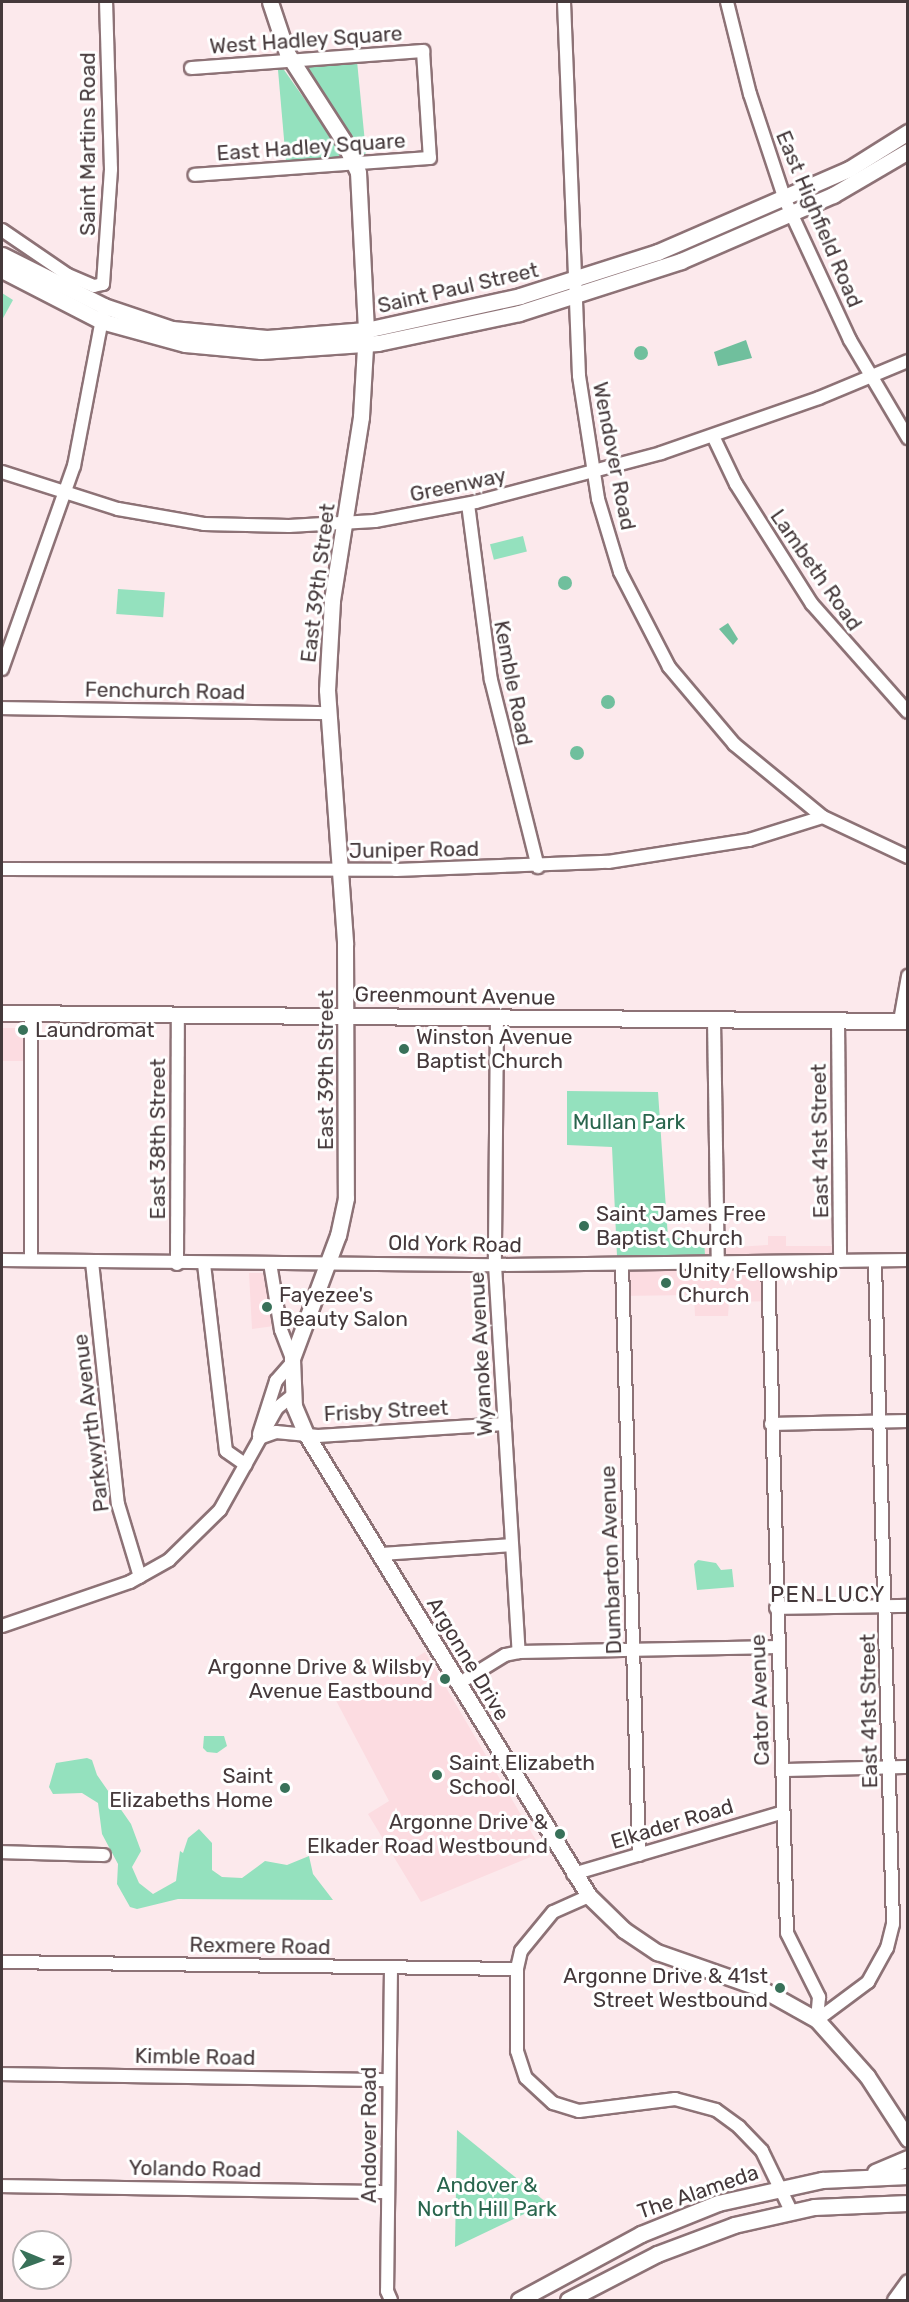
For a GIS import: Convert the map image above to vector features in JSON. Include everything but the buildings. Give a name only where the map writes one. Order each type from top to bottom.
[{"type":"main road","name":"East 39th Street","points":[[270,2],[275,26],[291,61],[355,163],[362,206],[366,338],[361,417],[329,637],[327,713],[341,870],[346,1016],[346,1198],[328,1263],[291,1362]]},
{"type":"main road","name":"Saint Paul Street","points":[[366,338],[573,281],[788,207],[908,132]]},
{"type":"main road","name":"Saint Paul Street","points":[[2,270],[103,314],[172,330],[236,338],[423,336],[573,297],[681,261],[788,207],[908,151]]},
{"type":"main road","name":"Saint Paul Street","points":[[2,255],[103,314]]},
{"type":"main road","name":"Greenmount Avenue","points":[[2,1013],[714,1020],[838,1019],[904,1022]]},
{"type":"main road","name":"Argonne Drive","points":[[291,1362],[292,1396],[306,1434],[573,1874],[589,1896],[629,1933],[657,1952],[760,1988],[817,2020],[867,2076],[908,2139]]},
{"type":"main road","points":[[858,2177],[908,2158]]},
{"type":"main road","name":"The Alameda","points":[[519,2301],[651,2230],[718,2203],[781,2187],[858,2177],[908,2176]]},
{"type":"main road","name":"The Alameda","points":[[568,2301],[695,2238],[791,2211],[846,2204],[908,2203]]},
{"type":"main road","points":[[895,2301],[908,2282]]},
{"type":"street","name":"Saint Martins Road","points":[[2,230],[68,274],[101,286],[111,169],[106,2]]},
{"type":"street","name":"Wendover Road","points":[[564,2],[573,297],[579,376],[592,473],[604,526],[623,580],[669,667],[734,744],[823,817],[908,857]]},
{"type":"street","name":"East Highfield Road","points":[[727,2],[755,113],[788,207],[870,378],[908,438]]},
{"type":"street","name":"West Hadley Square","points":[[191,68],[423,51],[430,158]]},
{"type":"street","name":"East Hadley Square","points":[[195,175],[430,158]]},
{"type":"street","points":[[2,669],[65,495],[84,424],[103,314]]},
{"type":"street","name":"Greenway","points":[[2,472],[65,495],[129,511],[211,524],[289,526],[345,523],[420,514],[592,473],[713,436],[870,378],[908,361]]},
{"type":"street","name":"Lambeth Road","points":[[713,436],[736,484],[812,604],[908,712]]},
{"type":"street","name":"Kemble Road","points":[[468,504],[491,680],[538,867]]},
{"type":"street","name":"Fenchurch Road","points":[[2,708],[327,713]]},
{"type":"street","name":"Juniper Road","points":[[3,866],[341,870],[538,867],[608,862],[716,847],[823,817]]},
{"type":"street","points":[[904,1022],[908,976]]},
{"type":"street","points":[[31,1013],[31,1260]]},
{"type":"street","name":"East 38th Street","points":[[177,1264],[178,1015]]},
{"type":"street","name":"Wyanoke Avenue","points":[[497,1017],[495,1265],[519,1652]]},
{"type":"street","name":"East 41st Street","points":[[838,1019],[840,1262]]},
{"type":"street","points":[[714,1020],[718,1263]]},
{"type":"street","name":"Old York Road","points":[[2,1260],[177,1264],[495,1265],[908,1260]]},
{"type":"street","name":"East 41st Street","points":[[817,2020],[868,1982],[891,1937],[886,1606],[875,1261]]},
{"type":"street","name":"Parkwyrth Avenue","points":[[92,1262],[117,1496],[140,1577]]},
{"type":"street","name":"Cator Avenue","points":[[768,1262],[787,1933],[819,1996],[817,2020]]},
{"type":"street","points":[[259,1438],[260,1422],[276,1381],[291,1362],[281,1330],[270,1263]]},
{"type":"street","points":[[204,1264],[226,1451],[246,1466]]},
{"type":"street","name":"Dumbarton Avenue","points":[[622,1264],[639,1855]]},
{"type":"street","points":[[2,1626],[140,1577],[169,1560],[198,1535],[220,1510],[280,1404],[292,1396]]},
{"type":"street","points":[[771,1424],[908,1420]]},
{"type":"street","name":"Frisby Street","points":[[259,1438],[276,1432],[306,1434],[505,1424]]},
{"type":"street","points":[[380,1554],[511,1545]]},
{"type":"street","points":[[776,1608],[908,1606]]},
{"type":"street","points":[[458,1684],[505,1655],[519,1652],[779,1647]]},
{"type":"street","points":[[782,1770],[908,1767]]},
{"type":"street","name":"Elkader Road","points":[[573,1874],[783,1812]]},
{"type":"street","points":[[2,1852],[104,1855]]},
{"type":"street","points":[[589,1896],[557,1910],[540,1925],[521,1951],[518,1969],[517,2051],[526,2078],[544,2096],[579,2111],[675,2099],[698,2102],[716,2110],[750,2137],[769,2162],[791,2211]]},
{"type":"street","name":"Rexmere Road","points":[[2,1962],[518,1969]]},
{"type":"street","name":"Andover Road","points":[[391,1968],[387,2291],[391,2301]]},
{"type":"street","name":"Kimble Road","points":[[2,2074],[388,2080]]},
{"type":"street","name":"Yolando Road","points":[[2,2186],[388,2192]]},
{"type":"shaded area","points":[[746,340],[752,358],[718,366],[714,352]]},
{"type":"shaded area","points":[[638,346],[644,346],[648,353],[644,360],[638,360],[634,356],[634,350]]},
{"type":"shaded area","points":[[562,576],[568,576],[572,583],[568,590],[562,590],[558,586],[558,580]]},
{"type":"shaded area","points":[[728,623],[738,639],[733,645],[719,629]]},
{"type":"shaded area","points":[[608,695],[613,697],[615,702],[613,707],[608,709],[603,707],[601,702],[603,697]]},
{"type":"shaded area","points":[[574,746],[580,746],[584,753],[580,760],[574,760],[570,756],[570,750]]},
{"type":"shaded area","points":[[2,1028],[26,1028],[26,1061],[2,1061]]},
{"type":"shaded area","points":[[768,1236],[786,1236],[786,1246],[839,1246],[839,1262],[768,1264],[769,1301],[729,1302],[728,1316],[695,1316],[694,1295],[618,1296],[617,1256],[705,1255],[704,1237],[718,1237],[719,1248],[768,1245]]},
{"type":"shaded area","points":[[249,1273],[267,1273],[274,1326],[252,1329]]},
{"type":"shaded area","name":"Saint Elizabeth School","points":[[425,1652],[543,1852],[421,1902],[368,1814],[389,1801],[331,1691],[382,1678]]},
{"type":"green space","points":[[357,61],[366,153],[362,157],[308,71],[310,65]]},
{"type":"green space","points":[[282,67],[339,148],[339,157],[286,162],[278,70]]},
{"type":"green space","points":[[2,293],[13,300],[2,320]]},
{"type":"green space","points":[[523,536],[527,552],[494,560],[490,544]]},
{"type":"green space","points":[[118,589],[165,592],[163,617],[116,614]]},
{"type":"green space","name":"Mullan Park","points":[[567,1091],[658,1092],[668,1238],[704,1237],[705,1255],[617,1256],[612,1147],[567,1145]]},
{"type":"green space","points":[[698,1560],[716,1563],[721,1570],[732,1569],[734,1587],[697,1590],[694,1564]]},
{"type":"green space","points":[[204,1736],[224,1736],[227,1746],[217,1753],[207,1752],[203,1748]]},
{"type":"green space","points":[[87,1758],[92,1760],[97,1775],[131,1824],[141,1851],[132,1867],[139,1883],[153,1894],[176,1881],[180,1851],[183,1853],[188,1838],[199,1829],[212,1843],[212,1870],[222,1877],[242,1878],[265,1861],[287,1865],[309,1856],[313,1874],[333,1900],[178,1899],[137,1909],[130,1907],[117,1884],[118,1864],[102,1834],[98,1803],[82,1793],[53,1794],[49,1787],[56,1763]]},
{"type":"green space","name":"Andover & North Hill Park","points":[[457,2130],[547,2203],[455,2247]]},
{"type":"place","name":"Laundromat","points":[[23,1030]]},
{"type":"place","name":"Winston Avenue Baptist Church","points":[[404,1049]]},
{"type":"place","name":"Saint James Free Baptist Church","points":[[584,1226]]},
{"type":"place","name":"Unity Fellowship Church","points":[[666,1283]]},
{"type":"place","name":"Fayezee's Beauty Salon","points":[[267,1307]]},
{"type":"place","name":"Argonne Drive & Wilsby Avenue Eastbound","points":[[445,1679]]},
{"type":"place","name":"Saint Elizabeth School","points":[[437,1775]]},
{"type":"place","name":"Saint Elizabeths Home","points":[[285,1788]]},
{"type":"place","name":"Argonne Drive & Elkader Road Westbound","points":[[560,1834]]},
{"type":"place","name":"Argonne Drive & 41st Street Westbound","points":[[780,1988]]},
{"type":"district","name":"PEN LUCY","points":[[828,1595]]}]
